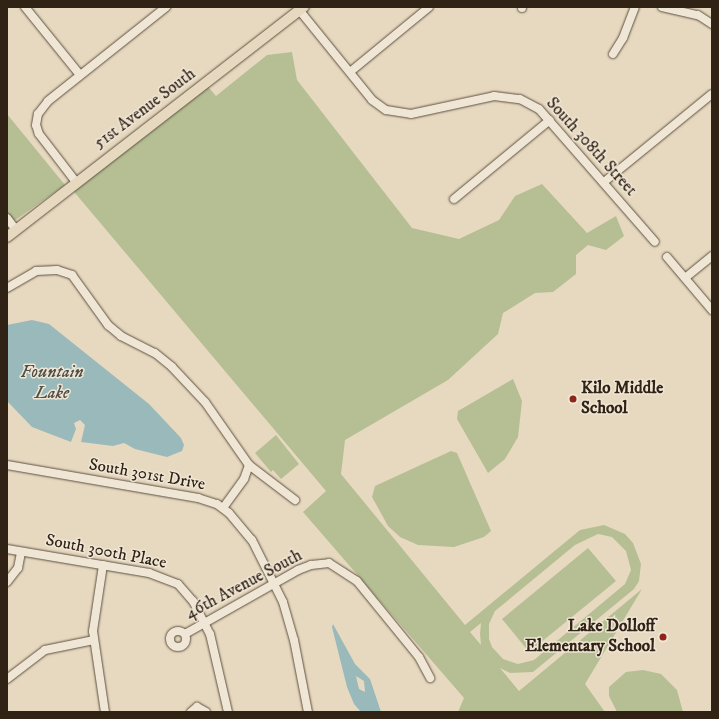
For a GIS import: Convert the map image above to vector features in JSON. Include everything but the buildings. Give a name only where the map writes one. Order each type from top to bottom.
[{"type":"main road","name":"51st Avenue South","points":[[7,237],[76,182],[302,9]]},
{"type":"street","points":[[25,7],[80,75]]},
{"type":"street","points":[[76,182],[39,134],[36,120],[43,106],[166,7]]},
{"type":"street","points":[[350,72],[429,7]]},
{"type":"street","points":[[613,54],[623,38],[635,7]]},
{"type":"street","points":[[662,7],[698,15],[712,24]]},
{"type":"street","name":"South 308th Street","points":[[302,9],[350,72],[376,103],[392,112],[411,114],[486,96],[501,96],[527,102],[550,120],[655,242]]},
{"type":"street","points":[[604,182],[699,107],[712,94]]},
{"type":"street","points":[[454,199],[550,120]]},
{"type":"street","points":[[7,218],[16,230]]},
{"type":"street","points":[[685,278],[712,256]]},
{"type":"street","points":[[667,257],[712,310]]},
{"type":"street","points":[[7,288],[36,271],[57,270],[68,272],[76,280],[105,321],[118,334],[155,353],[180,375],[204,402],[249,465],[295,500]]},
{"type":"street","name":"South 301st Drive","points":[[7,465],[198,498],[223,508],[246,529],[275,582],[291,627],[308,712]]},
{"type":"street","points":[[223,508],[244,479],[249,465]]},
{"type":"street","name":"South 300th Place","points":[[7,549],[149,573],[173,581],[188,594],[205,623],[213,643],[228,711]]},
{"type":"street","points":[[7,582],[16,571],[21,552]]},
{"type":"street","name":"46th Avenue South","points":[[185,634],[275,582],[311,565],[329,563],[337,566],[357,582],[418,657],[430,678]]},
{"type":"street","points":[[103,565],[93,620],[94,640],[106,712]]},
{"type":"street","points":[[7,679],[45,650],[94,640]]},
{"type":"street","points":[[191,712],[200,707],[206,712]]},
{"type":"street","points":[[218,712],[228,711]]},
{"type":"green space","points":[[292,52],[297,80],[412,228],[459,239],[499,220],[515,196],[542,184],[587,233],[616,216],[624,236],[606,250],[588,245],[576,255],[576,274],[553,292],[535,293],[503,313],[498,334],[448,380],[345,440],[341,474],[465,625],[580,530],[604,525],[625,534],[633,543],[641,564],[639,581],[634,589],[533,672],[510,673],[500,668],[519,691],[642,589],[585,684],[605,712],[458,712],[464,698],[303,512],[326,491],[70,187],[205,83],[216,96],[267,55]],"holes":[[[598,534],[612,537],[626,551],[631,570],[625,584],[534,660],[518,664],[503,659],[492,647],[489,639],[489,624],[495,611],[575,545]],[[481,623],[480,634],[481,645],[470,632]]]},
{"type":"green space","points":[[7,114],[65,185],[11,223],[7,215]]},
{"type":"green space","points":[[513,379],[522,401],[518,437],[505,459],[488,473],[457,419],[458,411]]},
{"type":"green space","points":[[276,435],[299,464],[281,479],[273,470],[271,472],[255,453]]},
{"type":"green space","points":[[451,451],[457,453],[491,531],[484,537],[454,547],[418,545],[400,537],[388,526],[372,497],[375,486]]},
{"type":"green space","points":[[588,548],[616,581],[529,652],[502,619]]},
{"type":"green space","points":[[643,670],[661,674],[677,690],[683,712],[617,712],[609,696],[609,687],[626,672]]},
{"type":"water","name":"Fountain Lake","points":[[32,320],[49,324],[149,404],[181,438],[184,445],[182,451],[167,457],[135,449],[124,443],[113,446],[81,442],[85,425],[80,420],[74,423],[76,429],[71,442],[32,427],[7,401],[7,325]]},
{"type":"water","points":[[333,624],[355,664],[370,679],[381,712],[361,712],[354,704],[347,687],[332,627]],"holes":[[[356,676],[364,681],[365,692],[359,689]]]},
{"type":"place","name":"Kilo Middle School","points":[[573,399]]},
{"type":"place","name":"Lake Dolloff Elementary School","points":[[663,637]]}]
